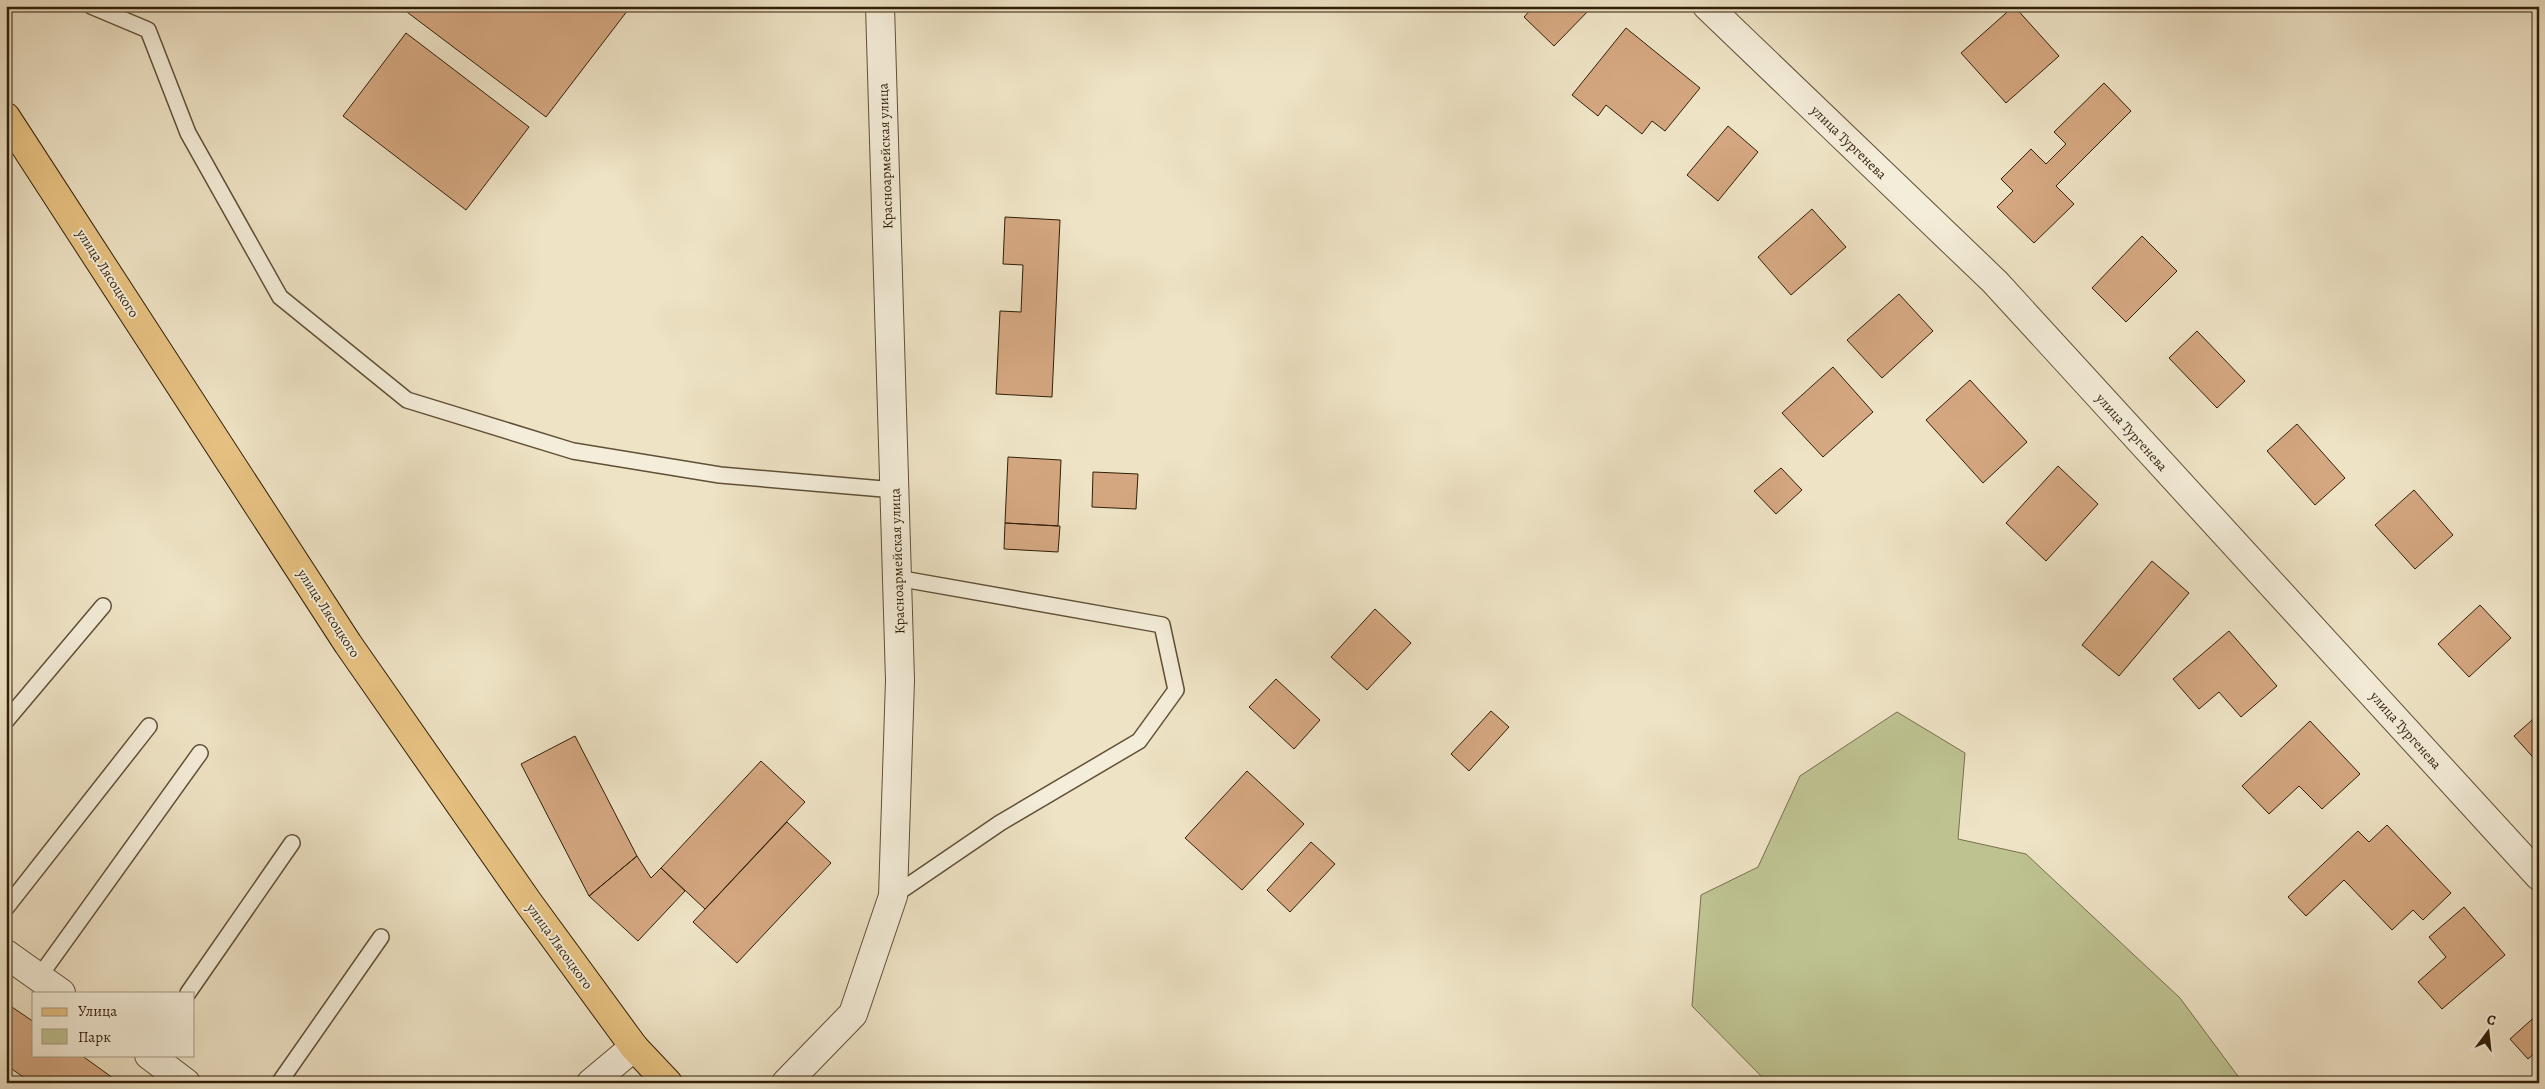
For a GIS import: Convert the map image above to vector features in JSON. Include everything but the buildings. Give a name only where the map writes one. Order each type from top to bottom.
[{"type":"main road","name":"улица Лясоцкого","points":[[10,122],[348,644],[528,902],[634,1047],[668,1083]]},
{"type":"street","name":"Красноармейская улица","points":[[786,1083],[853,1014],[894,896],[900,680],[880,6]]},
{"type":"street","name":"улица Тургенева","points":[[1707,6],[1995,282],[2539,876]]},
{"type":"street","points":[[6,954],[60,992]]},
{"type":"street","points":[[591,1083],[634,1047]]},
{"type":"street","points":[[150,1056],[186,1083]]},
{"type":"lane","points":[[91,6],[148,30],[188,132],[280,297],[407,400],[573,451],[720,475],[895,490]]},
{"type":"lane","points":[[894,896],[1000,823],[1138,742],[1176,690],[1162,625],[897,578]]},
{"type":"lane","points":[[6,721],[103,606]]},
{"type":"lane","points":[[6,908],[150,726]]},
{"type":"lane","points":[[39,977],[200,753]]},
{"type":"lane","points":[[189,992],[292,843]]},
{"type":"lane","points":[[279,1083],[382,937]]},
{"type":"green space","points":[[1897,712],[1965,753],[1958,839],[2026,854],[2180,998],[2243,1083],[1768,1083],[1692,1006],[1701,895],[1758,867],[1800,776]]}]
